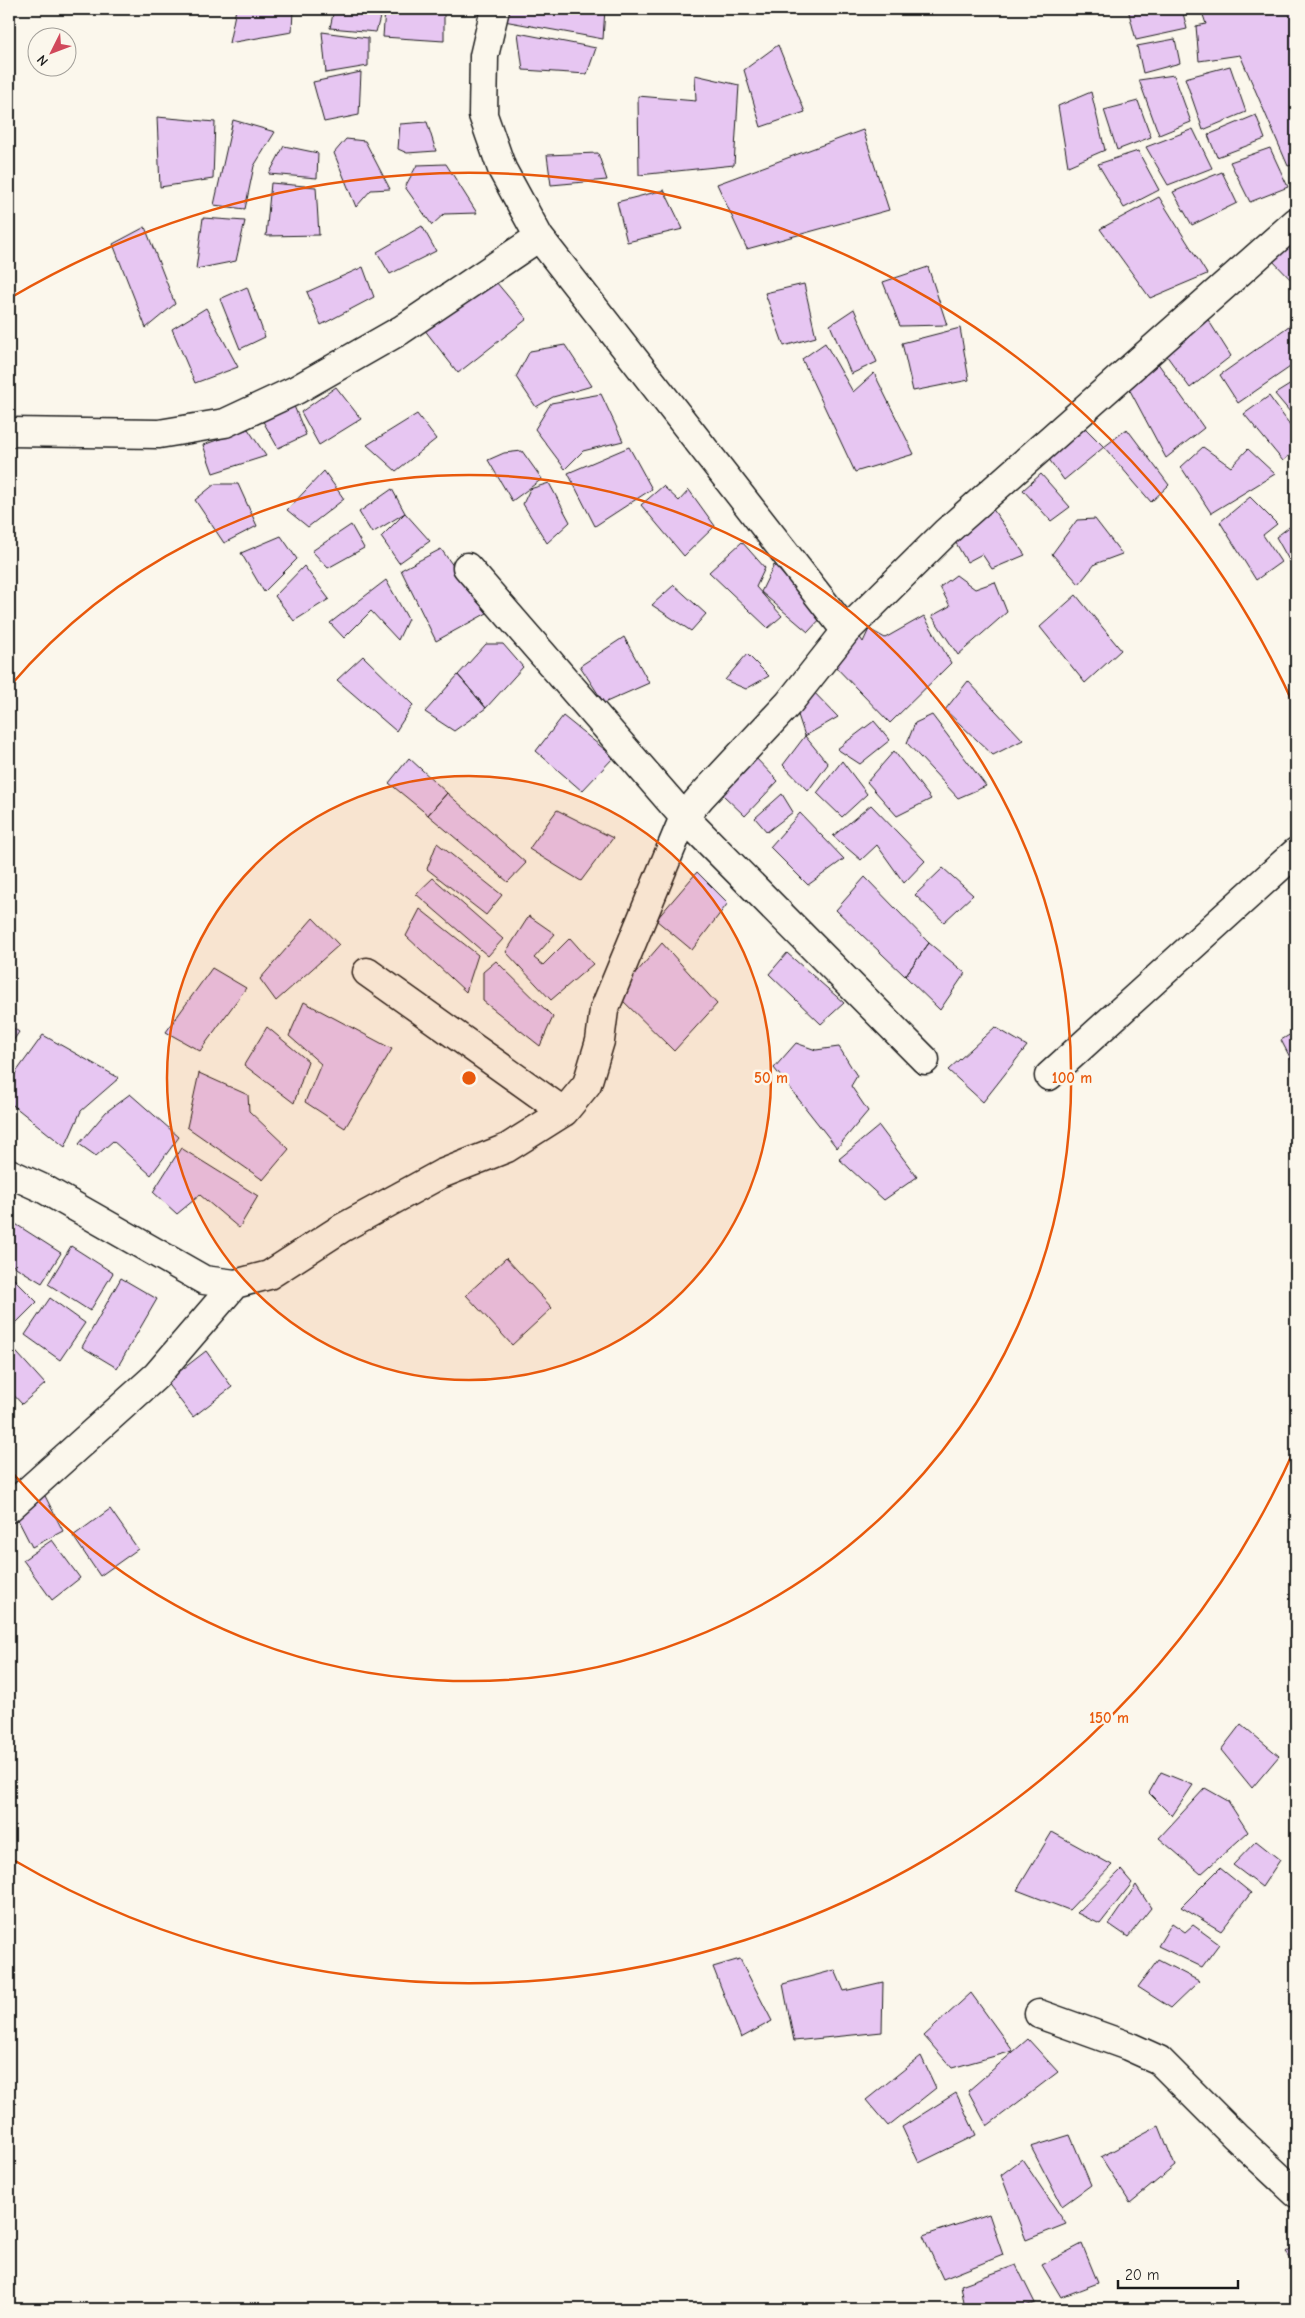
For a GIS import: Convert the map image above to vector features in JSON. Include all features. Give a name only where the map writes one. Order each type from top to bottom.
[{"type":"street","points":[[495,9],[484,56],[483,115],[502,169],[540,236],[846,631]]},
{"type":"street","points":[[9,1173],[44,1189],[204,1280],[235,1284],[269,1275],[342,1228],[441,1174],[508,1148],[564,1112],[587,1084],[600,1041],[604,1010],[684,817],[789,703],[846,631],[946,532],[1296,222]]},
{"type":"street","points":[[9,432],[159,434],[225,423],[296,390],[401,330],[540,236]]},
{"type":"street","points":[[467,567],[684,817],[925,1060]]},
{"type":"street","points":[[1049,1076],[1296,852]]},
{"type":"street","points":[[367,972],[564,1112]]},
{"type":"street","points":[[9,1508],[156,1376],[235,1284]]},
{"type":"street","points":[[1039,2014],[1128,2046],[1160,2060],[1296,2194]]},
{"type":"building","points":[[236,9],[293,9],[292,32],[229,43]]},
{"type":"building","points":[[334,9],[382,10],[376,32],[330,28]]},
{"type":"building","points":[[385,9],[444,11],[444,41],[383,37]]},
{"type":"building","points":[[508,9],[605,9],[603,39],[504,21]]},
{"type":"building","points":[[633,9],[691,9],[692,15],[634,13]]},
{"type":"building","points":[[1128,9],[1182,9],[1187,29],[1136,40]]},
{"type":"building","points":[[1201,9],[1296,9],[1296,164],[1288,166],[1240,55],[1199,61],[1196,26],[1206,24]]},
{"type":"building","points":[[322,32],[368,38],[368,66],[326,73]]},
{"type":"building","points":[[518,33],[596,48],[587,74],[523,70]]},
{"type":"building","points":[[1175,39],[1180,63],[1143,73],[1137,46]]},
{"type":"building","points":[[778,45],[805,112],[761,127],[744,70]]},
{"type":"building","points":[[1230,66],[1246,112],[1203,130],[1185,78]]},
{"type":"building","points":[[361,72],[359,115],[324,122],[313,82]]},
{"type":"building","points":[[695,75],[739,85],[734,165],[639,175],[638,96],[696,101]]},
{"type":"building","points":[[1174,75],[1191,122],[1159,135],[1139,80]]},
{"type":"building","points":[[1091,92],[1105,150],[1068,166],[1058,106]]},
{"type":"building","points":[[1138,101],[1151,137],[1117,150],[1104,110]]},
{"type":"building","points":[[1256,115],[1265,139],[1217,157],[1208,135]]},
{"type":"building","points":[[157,117],[215,122],[213,179],[160,187]]},
{"type":"building","points":[[233,120],[275,132],[254,166],[245,209],[214,205]]},
{"type":"building","points":[[427,122],[436,151],[407,153],[398,149],[400,124]]},
{"type":"building","points":[[1193,129],[1212,168],[1168,185],[1146,147]]},
{"type":"building","points":[[863,130],[889,210],[747,249],[717,184]]},
{"type":"building","points":[[346,139],[365,141],[390,189],[371,190],[356,207],[334,153]]},
{"type":"building","points":[[284,146],[318,153],[317,178],[269,174]]},
{"type":"building","points":[[1270,148],[1288,187],[1250,202],[1230,162]]},
{"type":"building","points":[[1138,151],[1159,190],[1124,208],[1098,164]]},
{"type":"building","points":[[598,153],[607,180],[551,185],[547,155]]},
{"type":"building","points":[[446,164],[477,213],[444,214],[432,225],[405,187],[417,165]]},
{"type":"building","points":[[1222,172],[1237,203],[1192,225],[1173,192]]},
{"type":"building","points":[[271,183],[316,187],[319,235],[266,236]]},
{"type":"building","points":[[664,190],[683,229],[627,242],[617,202]]},
{"type":"building","points":[[1159,197],[1207,274],[1150,298],[1100,229]]},
{"type":"building","points":[[203,218],[245,221],[236,261],[196,269]]},
{"type":"building","points":[[422,226],[436,251],[390,274],[377,252]]},
{"type":"building","points":[[145,227],[175,304],[146,328],[113,244]]},
{"type":"building","points":[[1296,239],[1296,285],[1270,258]]},
{"type":"building","points":[[363,267],[374,297],[321,325],[307,292]]},
{"type":"building","points":[[928,267],[947,325],[900,326],[883,282]]},
{"type":"building","points":[[491,276],[527,319],[458,373],[424,329]]},
{"type":"building","points":[[804,284],[816,337],[784,346],[765,293]]},
{"type":"building","points":[[247,287],[265,337],[240,349],[220,299]]},
{"type":"building","points":[[206,308],[238,367],[195,383],[172,329]]},
{"type":"building","points":[[854,309],[877,362],[851,374],[830,325]]},
{"type":"building","points":[[1207,318],[1231,356],[1190,388],[1161,348]]},
{"type":"building","points":[[1296,321],[1296,363],[1238,403],[1220,375]]},
{"type":"building","points":[[960,328],[969,380],[913,391],[902,343]]},
{"type":"building","points":[[825,343],[853,392],[874,373],[914,454],[855,472],[802,359]]},
{"type":"building","points":[[565,345],[592,386],[553,397],[536,407],[516,377],[530,351]]},
{"type":"building","points":[[1157,362],[1204,428],[1166,458],[1126,383]]},
{"type":"building","points":[[1296,381],[1296,419],[1275,394]]},
{"type":"building","points":[[336,387],[361,419],[319,445],[301,412]]},
{"type":"building","points":[[601,394],[623,441],[583,451],[565,469],[535,429],[551,403]]},
{"type":"building","points":[[1269,396],[1296,433],[1296,450],[1283,461],[1244,414]]},
{"type":"building","points":[[294,406],[306,435],[278,448],[260,416]]},
{"type":"building","points":[[417,414],[436,439],[396,471],[367,445]]},
{"type":"building","points":[[1077,420],[1104,447],[1064,480],[1043,451]]},
{"type":"building","points":[[248,429],[266,456],[213,473],[203,445]]},
{"type":"building","points":[[1127,429],[1169,485],[1151,502],[1104,447]]},
{"type":"building","points":[[629,447],[652,489],[595,526],[568,473]]},
{"type":"building","points":[[1203,447],[1231,467],[1248,449],[1275,474],[1211,513],[1181,467]]},
{"type":"building","points":[[522,451],[542,479],[512,501],[488,460],[504,453]]},
{"type":"building","points":[[324,471],[344,499],[308,527],[287,510]]},
{"type":"building","points":[[1041,474],[1070,507],[1051,521],[1023,490]]},
{"type":"building","points":[[549,483],[570,522],[547,543],[523,504],[530,489]]},
{"type":"building","points":[[215,484],[238,484],[257,526],[224,543],[195,500]]},
{"type":"building","points":[[663,486],[679,501],[689,490],[715,526],[684,556],[641,505]]},
{"type":"building","points":[[392,489],[405,513],[372,533],[359,512]]},
{"type":"building","points":[[1250,497],[1277,524],[1263,535],[1281,562],[1256,580],[1220,522]]},
{"type":"building","points":[[992,508],[1025,555],[992,569],[982,554],[967,562],[953,538]]},
{"type":"building","points":[[405,513],[430,541],[399,563],[381,537]]},
{"type":"building","points":[[1095,519],[1122,554],[1095,564],[1079,584],[1052,554],[1077,520]]},
{"type":"building","points":[[1296,522],[1296,557],[1290,562],[1276,537]]},
{"type":"building","points":[[351,525],[364,548],[328,568],[312,551]]},
{"type":"building","points":[[281,536],[297,559],[264,592],[241,553]]},
{"type":"building","points":[[742,542],[765,568],[756,587],[782,616],[768,628],[709,572]]},
{"type":"building","points":[[441,549],[487,613],[436,641],[401,570]]},
{"type":"building","points":[[774,565],[823,616],[808,632],[761,592]]},
{"type":"building","points":[[304,566],[329,599],[294,621],[275,596]]},
{"type":"building","points":[[956,575],[975,589],[995,582],[1007,612],[958,655],[932,616],[950,606],[940,587]]},
{"type":"building","points":[[386,580],[408,619],[398,640],[371,611],[344,638],[330,623]]},
{"type":"building","points":[[674,585],[706,614],[691,631],[652,605]]},
{"type":"building","points":[[1076,595],[1121,650],[1085,683],[1040,627]]},
{"type":"building","points":[[924,616],[951,663],[890,723],[828,659],[857,633],[863,642],[869,629],[885,638]]},
{"type":"building","points":[[624,637],[649,683],[604,703],[580,666]]},
{"type":"building","points":[[486,644],[503,644],[523,667],[486,708],[458,675]]},
{"type":"building","points":[[747,654],[769,676],[746,689],[725,680]]},
{"type":"building","points":[[363,656],[413,705],[396,731],[337,680]]},
{"type":"building","points":[[458,675],[486,708],[454,731],[425,712]]},
{"type":"building","points":[[968,681],[1023,740],[993,755],[945,710]]},
{"type":"building","points":[[808,686],[838,717],[805,736],[796,709]]},
{"type":"building","points":[[932,715],[986,786],[958,798],[907,743],[915,723]]},
{"type":"building","points":[[563,716],[614,757],[582,791],[536,751]]},
{"type":"building","points":[[874,721],[890,740],[860,764],[837,749]]},
{"type":"building","points":[[805,736],[828,764],[808,791],[783,765]]},
{"type":"building","points":[[894,751],[931,799],[897,816],[867,782]]},
{"type":"building","points":[[752,754],[778,781],[745,816],[723,795]]},
{"type":"building","points":[[409,758],[447,793],[428,815],[389,783]]},
{"type":"building","points":[[842,761],[867,794],[842,817],[817,793]]},
{"type":"building","points":[[447,793],[526,863],[508,882],[428,815]]},
{"type":"building","points":[[782,794],[793,812],[767,832],[755,818]]},
{"type":"building","points":[[871,805],[925,861],[904,883],[877,845],[861,860],[833,836]]},
{"type":"building","points":[[557,810],[613,838],[581,881],[529,849]]},
{"type":"building","points":[[800,813],[844,859],[808,885],[770,847]]},
{"type":"building","points":[[437,843],[502,895],[486,915],[427,869]]},
{"type":"building","points":[[943,868],[973,895],[944,922],[915,895]]},
{"type":"building","points":[[697,872],[728,903],[692,950],[656,920]]},
{"type":"building","points":[[865,877],[929,943],[905,976],[836,910]]},
{"type":"building","points":[[433,878],[503,939],[488,956],[416,894]]},
{"type":"building","points":[[420,909],[478,955],[466,992],[406,936]]},
{"type":"building","points":[[529,916],[555,934],[534,958],[543,965],[570,938],[593,964],[551,1000],[506,952]]},
{"type":"building","points":[[313,918],[339,945],[276,1001],[260,979]]},
{"type":"building","points":[[662,943],[717,1004],[674,1051],[617,995]]},
{"type":"building","points":[[929,943],[965,973],[940,1010],[905,976]]},
{"type":"building","points":[[787,953],[844,1003],[821,1024],[769,974]]},
{"type":"building","points":[[496,961],[553,1017],[540,1046],[483,1001],[483,972]]},
{"type":"building","points":[[212,968],[246,988],[200,1051],[166,1032]]},
{"type":"building","points":[[304,1002],[392,1049],[345,1128],[305,1102],[321,1064],[289,1036]]},
{"type":"building","points":[[9,1025],[19,1032],[9,1047]]},
{"type":"building","points":[[267,1027],[308,1061],[294,1103],[244,1065]]},
{"type":"building","points":[[995,1027],[1027,1046],[983,1102],[948,1070]]},
{"type":"building","points":[[1296,1031],[1296,1069],[1281,1040]]},
{"type":"building","points":[[43,1035],[119,1078],[81,1111],[65,1147],[9,1102],[9,1082]]},
{"type":"building","points":[[796,1043],[816,1050],[839,1047],[857,1076],[851,1086],[868,1111],[837,1148],[774,1068]]},
{"type":"building","points":[[199,1073],[248,1095],[249,1111],[289,1149],[263,1180],[187,1127]]},
{"type":"building","points":[[130,1094],[179,1137],[151,1175],[113,1141],[96,1156],[79,1144],[106,1112]]},
{"type":"building","points":[[879,1126],[917,1177],[884,1200],[839,1159]]},
{"type":"building","points":[[181,1148],[258,1196],[239,1228],[200,1195],[177,1214],[153,1192]]},
{"type":"building","points":[[14,1223],[61,1253],[42,1283],[9,1263],[9,1231]]},
{"type":"building","points":[[71,1246],[113,1273],[90,1311],[48,1284]]},
{"type":"building","points":[[506,1258],[552,1308],[512,1345],[466,1295]]},
{"type":"building","points":[[9,1274],[37,1302],[9,1330]]},
{"type":"building","points":[[121,1278],[157,1299],[117,1368],[82,1347]]},
{"type":"building","points":[[50,1298],[85,1323],[60,1360],[25,1335]]},
{"type":"building","points":[[9,1344],[45,1384],[22,1404],[9,1390]]},
{"type":"building","points":[[206,1351],[232,1387],[193,1417],[166,1382]]},
{"type":"building","points":[[43,1492],[63,1531],[32,1547],[12,1508]]},
{"type":"building","points":[[110,1509],[138,1549],[100,1576],[73,1536]]},
{"type":"building","points":[[52,1540],[80,1578],[52,1600],[23,1560]]},
{"type":"building","points":[[1241,1724],[1279,1756],[1252,1788],[1221,1750]]},
{"type":"building","points":[[1161,1772],[1193,1785],[1172,1816],[1149,1793]]},
{"type":"building","points":[[1205,1788],[1228,1801],[1248,1832],[1201,1874],[1159,1838]]},
{"type":"building","points":[[1052,1832],[1112,1865],[1069,1910],[1017,1890]]},
{"type":"building","points":[[1256,1841],[1280,1860],[1262,1887],[1233,1865]]},
{"type":"building","points":[[1220,1868],[1251,1893],[1221,1931],[1181,1907]]},
{"type":"building","points":[[1121,1870],[1132,1883],[1100,1924],[1077,1913]]},
{"type":"building","points":[[1136,1885],[1151,1908],[1128,1937],[1109,1924]]},
{"type":"building","points":[[1172,1923],[1185,1932],[1193,1925],[1219,1944],[1202,1967],[1158,1946]]},
{"type":"building","points":[[740,1959],[772,2021],[741,2038],[713,1967]]},
{"type":"building","points":[[1158,1960],[1199,1981],[1171,2008],[1138,1987]]},
{"type":"building","points":[[835,1970],[844,1991],[883,1982],[882,2032],[794,2041],[783,1984]]},
{"type":"building","points":[[971,1993],[1013,2051],[952,2068],[924,2036]]},
{"type":"building","points":[[1028,2039],[1058,2072],[987,2126],[968,2091]]},
{"type":"building","points":[[921,2056],[936,2088],[888,2126],[866,2100]]},
{"type":"building","points":[[956,2093],[976,2135],[919,2163],[902,2127]]},
{"type":"building","points":[[1159,2126],[1175,2166],[1130,2203],[1101,2157]]},
{"type":"building","points":[[1070,2135],[1091,2185],[1062,2206],[1031,2147]]},
{"type":"building","points":[[1022,2159],[1066,2224],[1026,2240],[1001,2175]]},
{"type":"building","points":[[989,2214],[1003,2255],[943,2279],[923,2236]]},
{"type":"building","points":[[1082,2244],[1098,2283],[1061,2297],[1042,2265]]},
{"type":"building","points":[[1296,2246],[1296,2265],[1286,2253]]},
{"type":"building","points":[[1016,2265],[1035,2303],[1014,2309],[965,2309],[961,2285]]}]
